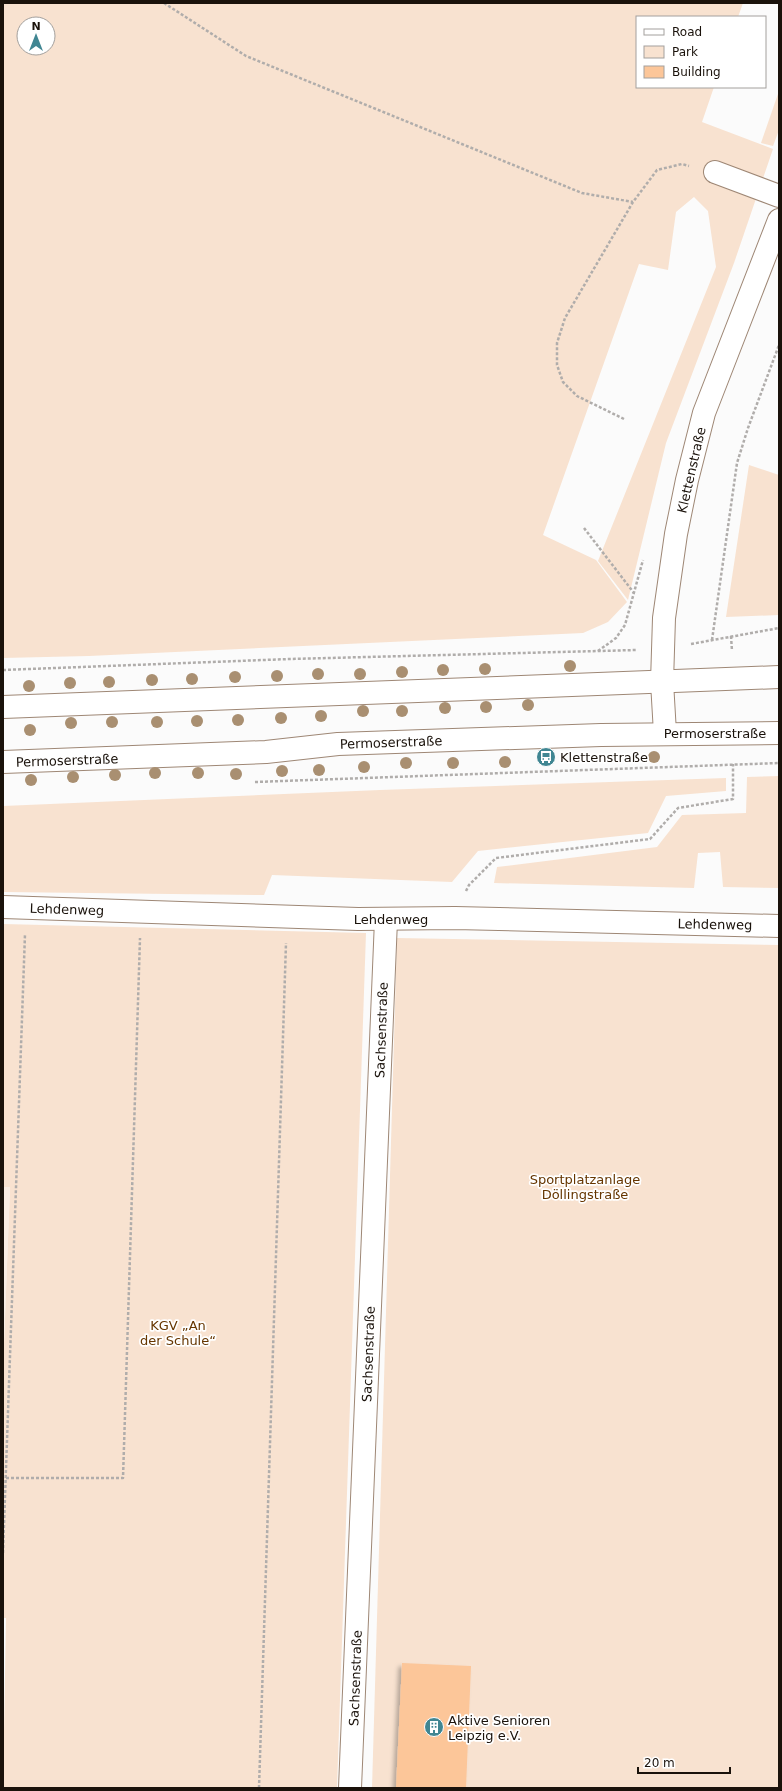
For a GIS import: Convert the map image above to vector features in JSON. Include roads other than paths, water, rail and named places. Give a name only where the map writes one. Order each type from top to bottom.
[{"type":"street","points":[[715,172],[779,196]]},
{"type":"street","name":"Klettenstraße","points":[[665,733],[662,682],[664,618],[676,534],[687,480],[704,413],[779,220]]},
{"type":"street","points":[[3,707],[779,677]]},
{"type":"street","name":"Permoserstraße","points":[[3,762],[266,752],[338,744],[665,733],[779,733]]},
{"type":"street","name":"Lehdenweg","points":[[3,907],[386,920],[455,918],[779,926]]},
{"type":"street","name":"Sachsenstraße","points":[[350,1788],[386,920]]},
{"type":"place","name":"Klettenstraße","points":[[546,757]]},
{"type":"place","name":"Aktive Senioren Leipzig e.V.","points":[[434,1727]]},
{"type":"park label","name":"Sportplatzanlage Döllingstraße","points":[[585,1186]]},
{"type":"park label","name":"KGV „An der Schule“","points":[[178,1332]]}]
